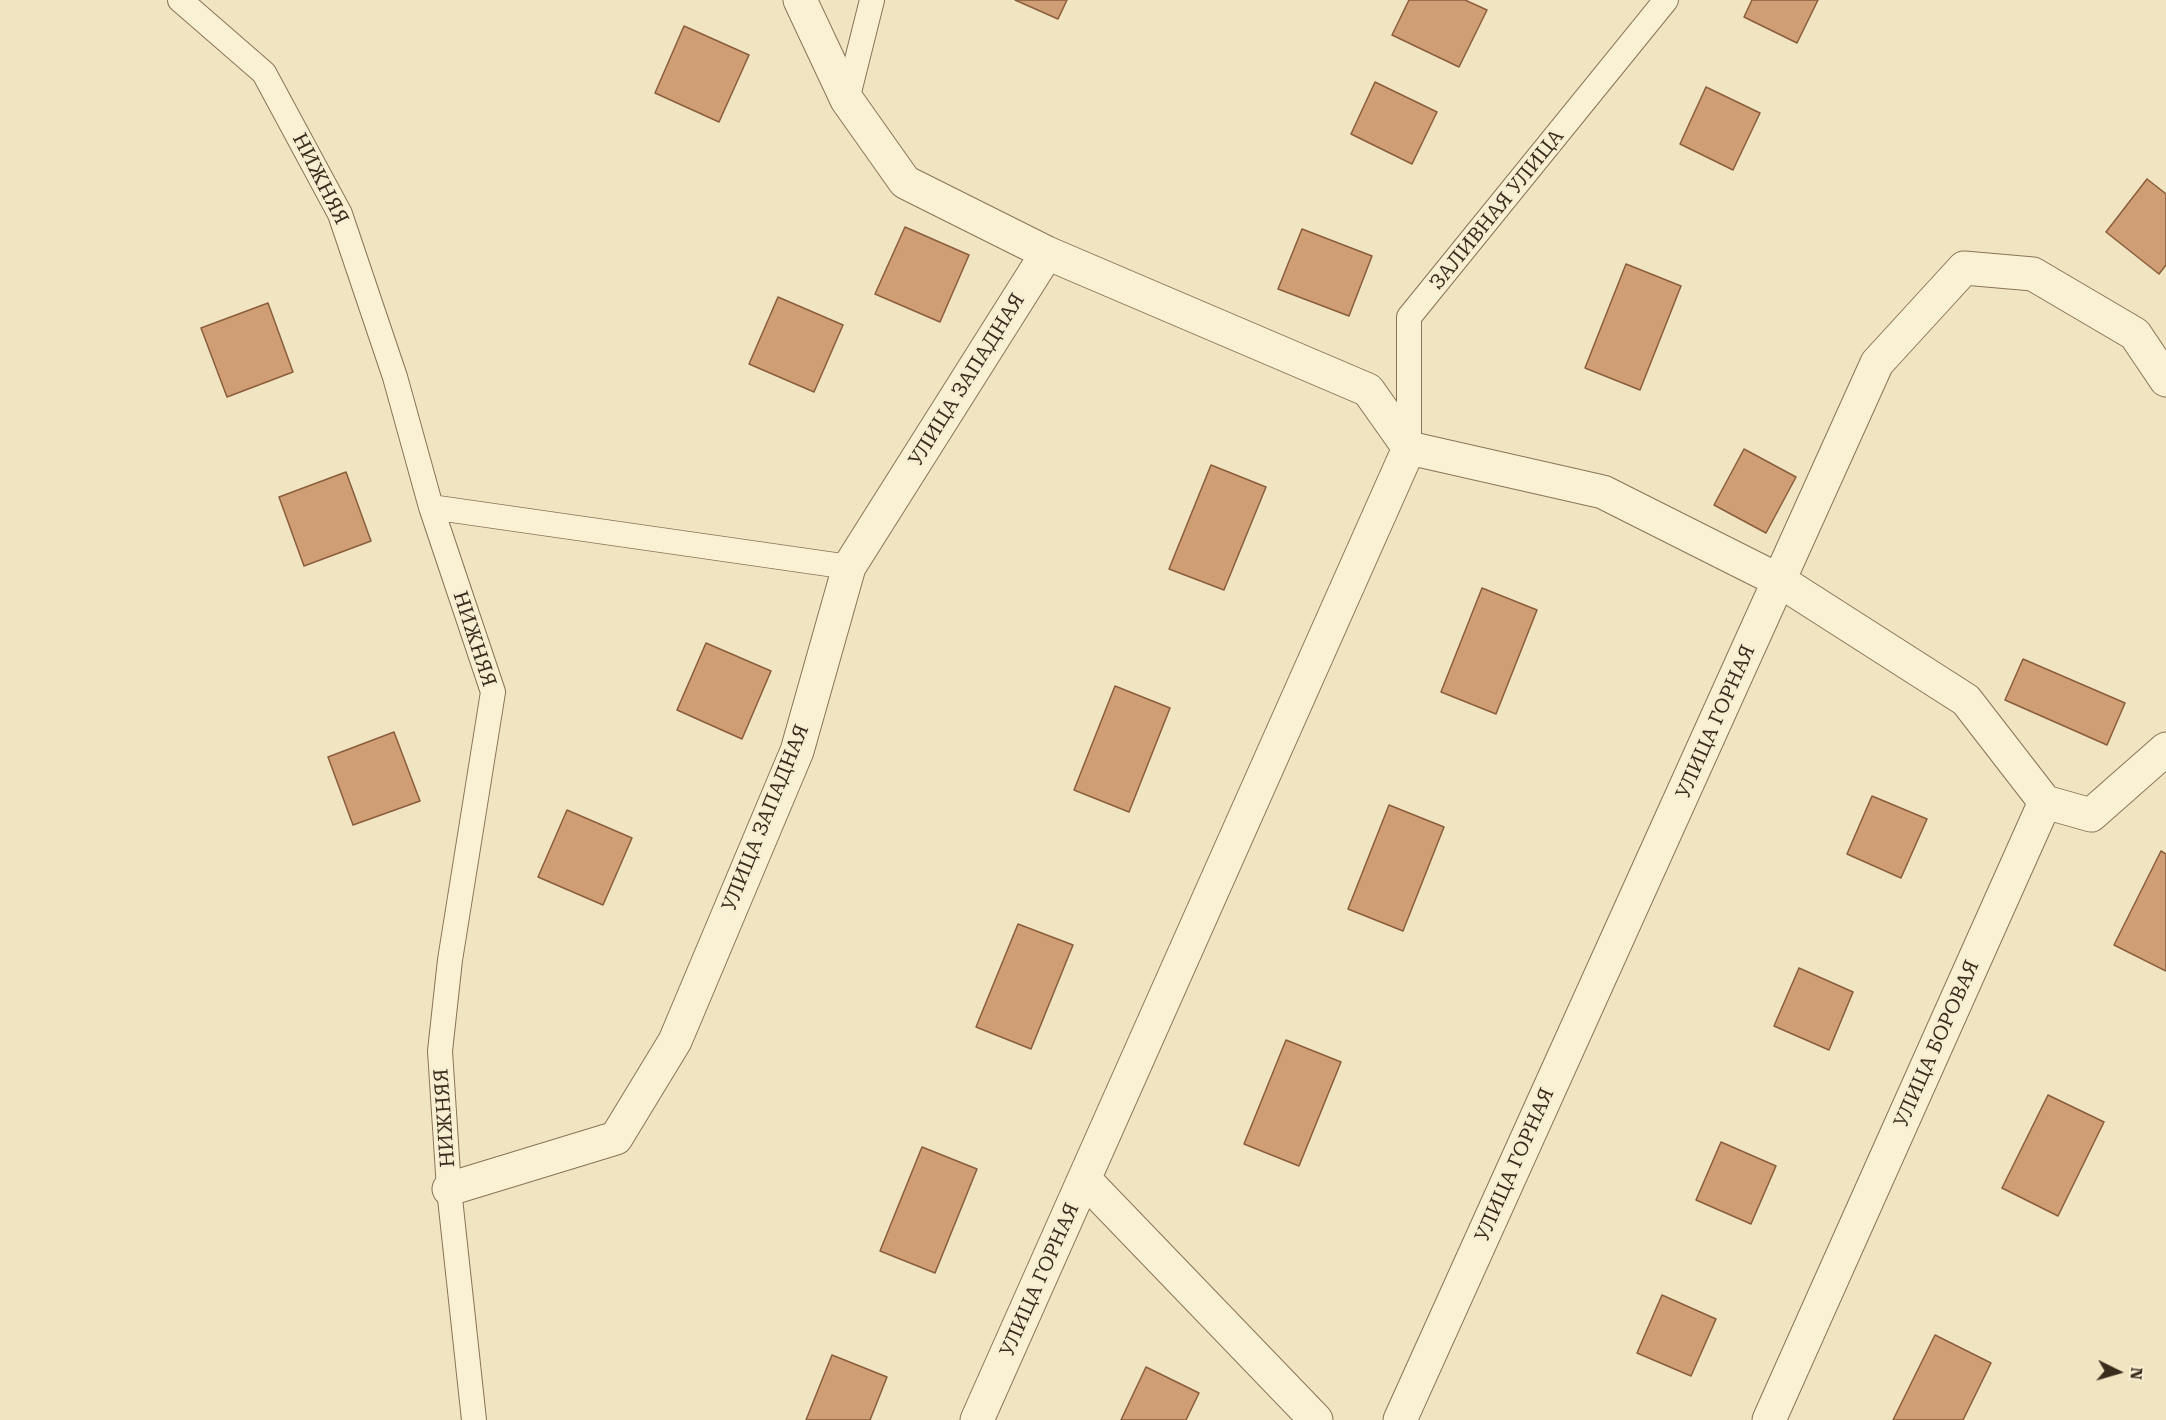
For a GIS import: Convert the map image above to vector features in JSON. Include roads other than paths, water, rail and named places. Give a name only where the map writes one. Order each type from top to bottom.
[{"type":"street","points":[[800,0],[847,100],[905,182],[1047,253],[1368,390],[1409,448],[1602,492],[1780,581],[1966,700],[2045,802],[2091,814],[2166,749]]},
{"type":"street","name":"УЛИЦА ЗАПАДНАЯ","points":[[449,1189],[616,1138],[675,1041],[797,751],[849,567],[1047,253]]},
{"type":"street","name":"УЛИЦА ГОРНАЯ","points":[[1400,1420],[1877,363],[1964,268],[2033,274],[2135,334],[2166,380]]},
{"type":"street","name":"УЛИЦА ГОРНАЯ","points":[[977,1420],[1409,448]]},
{"type":"street","name":"УЛИЦА БОРОВАЯ","points":[[1769,1420],[2045,802]]},
{"type":"street","points":[[1085,1180],[1316,1420]]},
{"type":"lane","name":"НИЖНЯЯ","points":[[180,0],[264,73],[340,214],[395,377],[431,507],[493,692],[450,960],[440,1051],[449,1189],[474,1420]]},
{"type":"lane","points":[[847,100],[872,0]]},
{"type":"lane","name":"ЗАЛИВНАЯ УЛИЦА","points":[[1409,448],[1409,317],[1666,0]]},
{"type":"lane","points":[[431,507],[849,567]]}]
